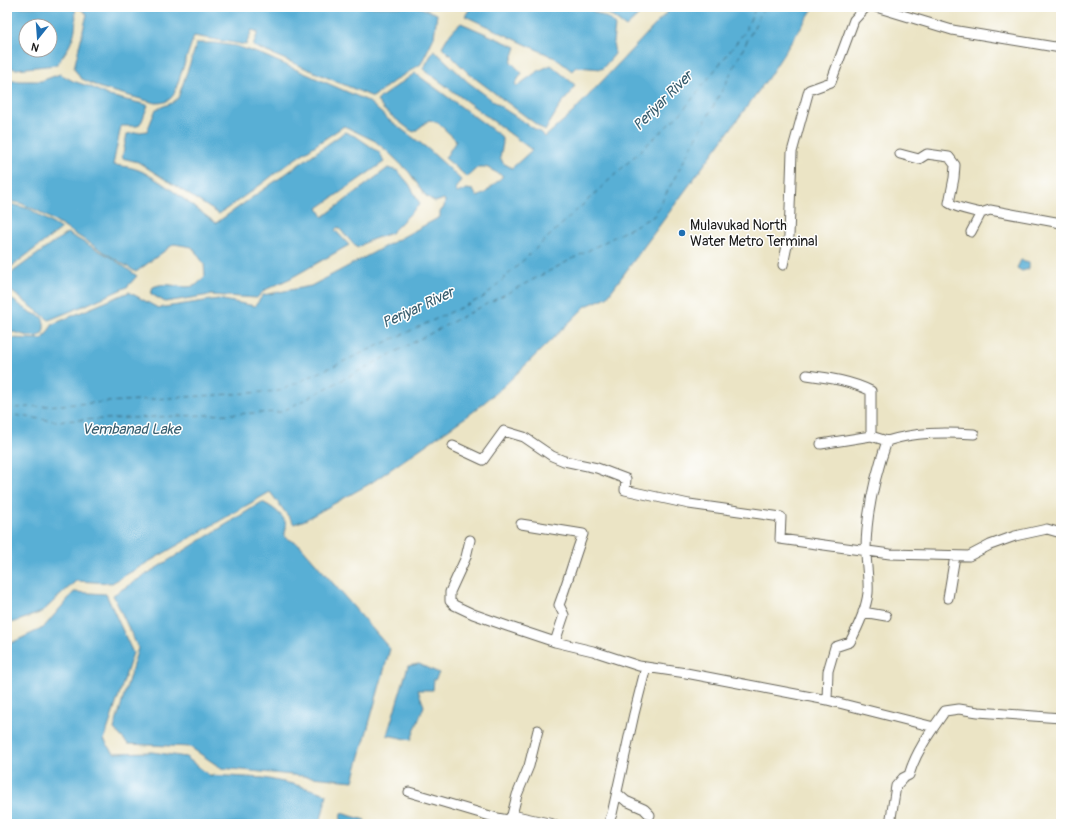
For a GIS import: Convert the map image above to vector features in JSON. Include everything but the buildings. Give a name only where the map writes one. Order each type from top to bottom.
[{"type":"street","points":[[783,266],[788,236],[792,152],[809,90],[831,82],[854,20],[866,7]]},
{"type":"street","points":[[876,7],[952,30],[1061,48]]},
{"type":"street","points":[[900,154],[919,159],[927,154],[949,157],[955,165],[949,203],[957,208],[968,209],[981,213],[990,210],[1061,223]]},
{"type":"street","points":[[971,232],[981,213]]},
{"type":"street","points":[[807,375],[846,381],[871,390],[870,436]]},
{"type":"street","points":[[453,446],[483,460],[504,431],[524,436],[552,456],[564,461],[597,468],[626,479],[625,490],[689,504],[781,517],[780,539],[890,554],[969,556],[990,545],[1015,536],[1047,529],[1061,533]]},
{"type":"street","points":[[821,444],[870,436],[886,441],[903,436],[936,433],[974,434]]},
{"type":"street","points":[[827,700],[828,671],[835,647],[850,642],[861,620],[868,593],[866,550],[868,523],[877,474],[886,441]]},
{"type":"street","points":[[521,524],[583,534],[573,559],[571,572],[559,605],[564,614],[555,642]]},
{"type":"street","points":[[470,540],[466,557],[450,592],[450,601],[454,605],[473,614],[555,642],[593,651],[646,667],[827,700],[934,727]]},
{"type":"street","points":[[948,598],[955,556]]},
{"type":"street","points":[[863,612],[886,616]]},
{"type":"street","points":[[608,824],[646,667]]},
{"type":"street","points":[[890,824],[896,786],[903,778],[909,775],[912,763],[945,711],[959,709],[978,712],[1061,718]]},
{"type":"street","points":[[409,792],[508,820],[512,815],[517,795],[529,766],[538,730]]},
{"type":"street","points":[[616,793],[644,809],[650,815]]},
{"type":"street","points":[[512,815],[530,822],[553,824]]},
{"type":"water","points":[[7,7],[75,7],[75,32],[70,45],[56,65],[16,69],[7,67]]},
{"type":"water","points":[[78,7],[419,7],[437,14],[434,37],[421,64],[394,81],[373,97],[253,46],[258,32],[252,30],[246,45],[194,36],[174,94],[166,102],[155,103],[101,88],[80,78],[74,68],[87,14]]},
{"type":"water","points":[[471,7],[585,7],[611,20],[615,26],[613,42],[615,54],[602,69],[576,67],[572,71],[555,58],[465,16]]},
{"type":"water","points":[[599,7],[645,7],[626,27]]},
{"type":"water","name":"Vembanad Lake","points":[[672,7],[814,7],[768,78],[607,297],[586,306],[505,385],[473,412],[371,483],[305,520],[294,524],[270,492],[112,583],[76,581],[42,612],[15,622],[7,623],[7,338],[43,339],[53,324],[129,292],[158,308],[218,299],[255,306],[263,295],[311,286],[440,217],[440,212],[444,207],[444,199],[435,202],[425,195],[409,172],[375,141],[344,126],[286,165],[219,214],[138,162],[122,158],[127,134],[147,131],[156,109],[172,103],[178,98],[197,43],[214,43],[236,46],[263,55],[368,101],[389,120],[427,148],[461,180],[455,189],[457,193],[467,189],[473,190],[477,197],[485,193],[503,176],[486,167],[478,167],[467,177],[445,158],[456,141],[438,123],[429,120],[414,132],[384,110],[377,101],[415,73],[501,136],[503,143],[500,157],[503,163],[512,168],[532,150],[423,69],[434,50],[468,82],[545,137],[572,113]]},
{"type":"water","points":[[461,23],[516,47],[511,62],[522,73],[515,84],[517,86],[538,71],[551,65],[575,85],[570,94],[561,104],[545,131],[468,73],[442,47],[450,34]]},
{"type":"water","points":[[60,74],[109,96],[148,105],[142,121],[138,126],[121,126],[113,165],[136,169],[152,177],[171,189],[216,223],[345,132],[357,137],[380,153],[384,162],[318,208],[323,217],[388,168],[398,171],[409,184],[420,204],[391,233],[368,241],[357,248],[338,227],[335,230],[349,245],[291,278],[265,290],[257,298],[210,295],[165,302],[151,294],[153,287],[164,285],[191,287],[200,282],[205,276],[204,264],[192,247],[174,244],[136,272],[38,211],[20,203],[7,201],[7,81],[41,81]]},
{"type":"water","points":[[7,203],[30,209],[61,229],[7,270]]},
{"type":"water","points":[[67,233],[112,258],[137,276],[127,287],[49,320],[7,288],[7,276]]},
{"type":"water","points":[[1021,260],[1029,262],[1029,269],[1022,271],[1017,268]]},
{"type":"water","points":[[7,296],[30,312],[42,317],[44,326],[43,331],[39,336],[7,332]]},
{"type":"water","points":[[262,502],[273,508],[284,520],[286,524],[285,537],[300,545],[390,649],[353,781],[221,768],[190,747],[128,744],[114,729],[138,648],[113,595]]},
{"type":"water","points":[[74,592],[106,594],[133,653],[104,740],[114,753],[152,752],[186,757],[209,775],[264,778],[293,784],[327,794],[320,824],[7,824],[7,645],[43,628]]},
{"type":"water","points":[[419,664],[439,673],[435,680],[434,679],[433,690],[418,690],[424,706],[411,740],[387,735],[408,666]]},
{"type":"water","points":[[341,813],[365,820],[364,823],[371,824],[340,824]]},
{"type":"ferry route","points":[[7,407],[14,408],[279,391],[484,297],[682,112],[744,33],[756,7]]},
{"type":"ferry route","points":[[7,414],[54,421],[281,412],[654,216],[727,81],[764,7]]},
{"type":"place","name":"Mulavukad North Water Metro Terminal","points":[[682,233]]},
{"type":"water label","name":"Periyar River","points":[[663,101]]},
{"type":"water label","name":"Periyar River","points":[[418,308]]}]
